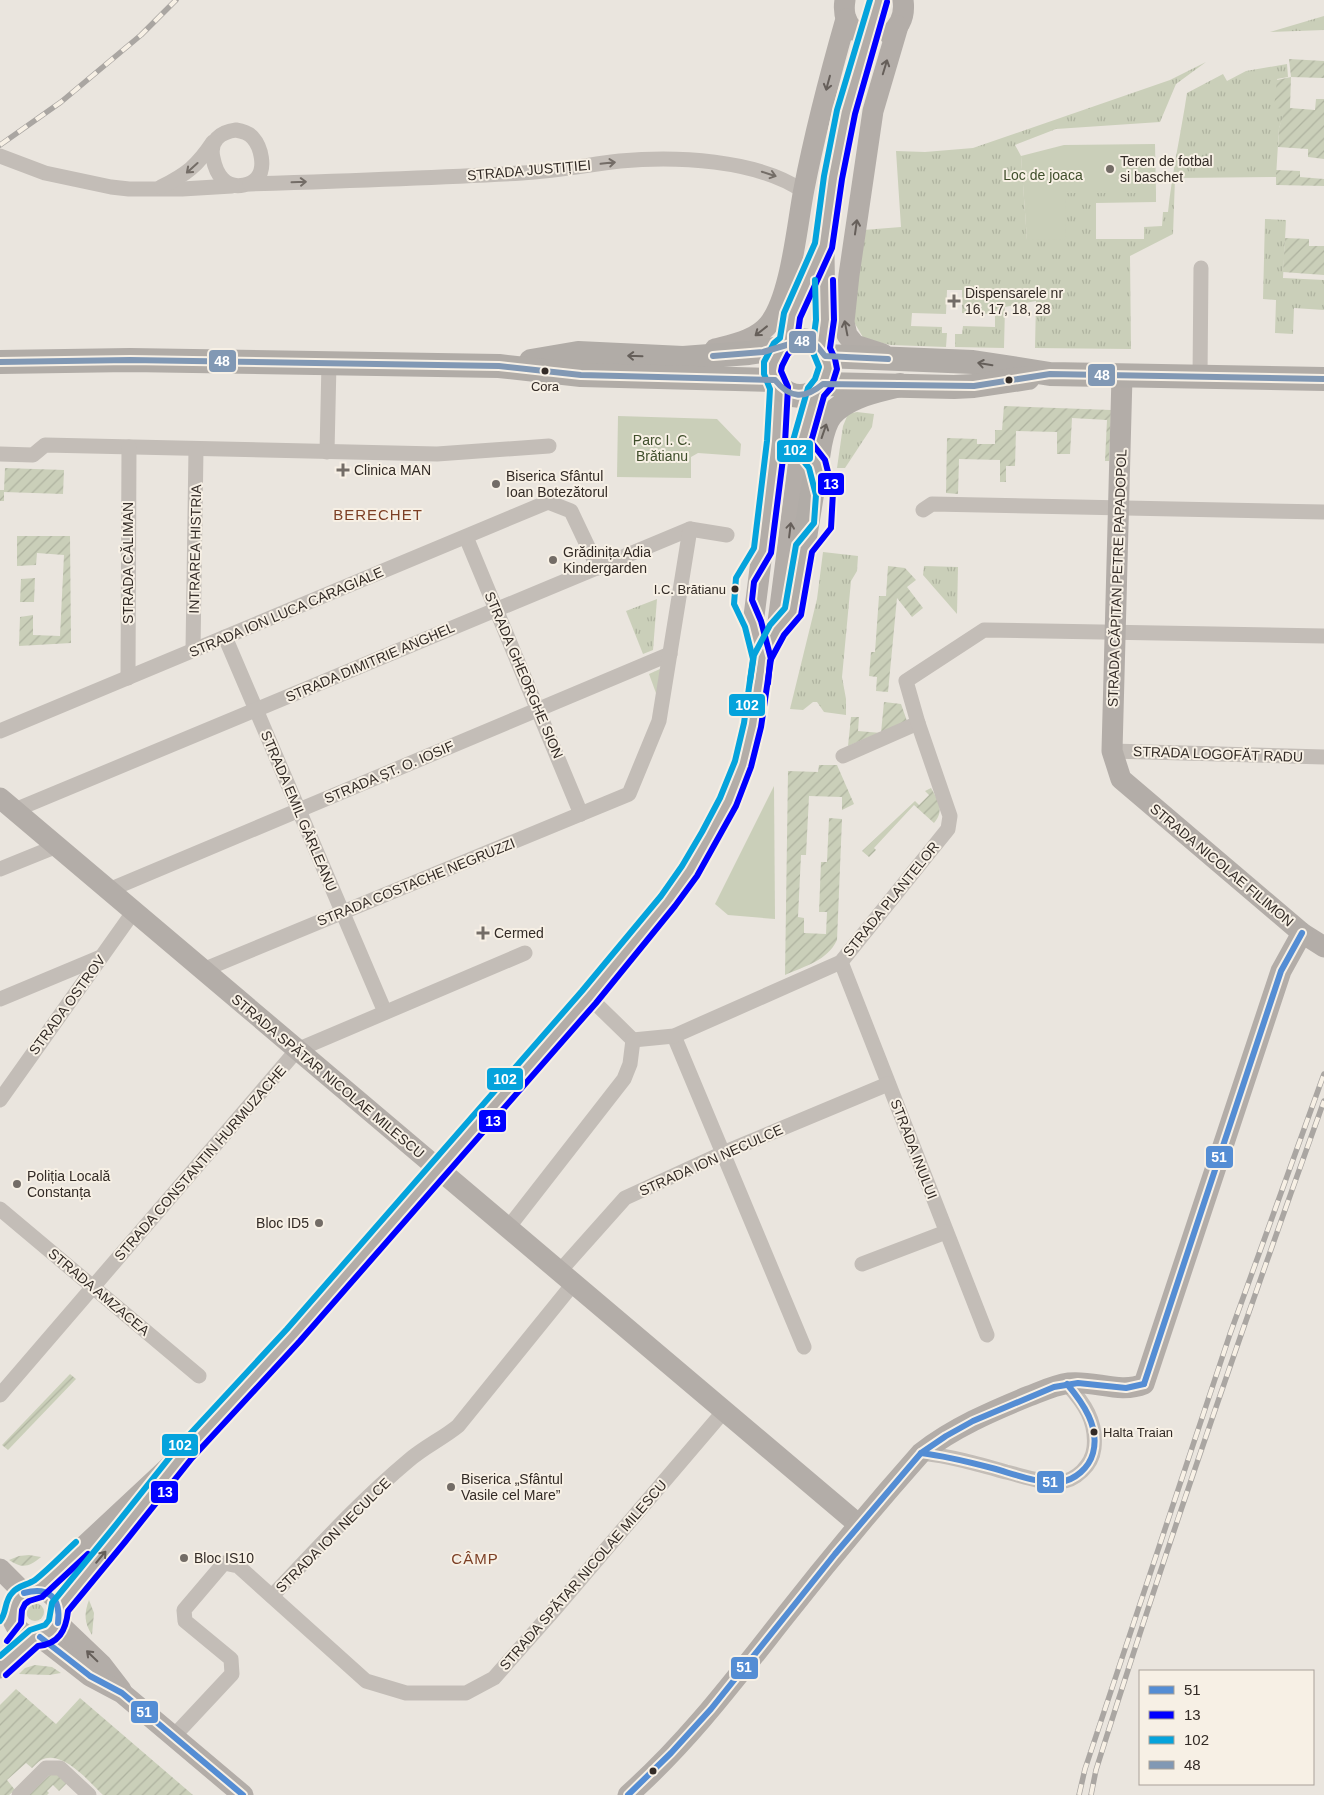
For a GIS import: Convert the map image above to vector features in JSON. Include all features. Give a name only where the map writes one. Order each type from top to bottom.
[{"type":"main road","points":[[777,630],[801,444],[819,387],[828,368],[823,352],[825,320],[824,245],[834,178],[846,112],[879,0]]},
{"type":"main road","points":[[899,359],[855,345],[847,335],[844,322],[849,275],[874,112],[898,26],[903,17],[903,0]]},
{"type":"main road","points":[[845,10],[851,28],[867,37],[884,36],[898,26]]},
{"type":"main road","points":[[683,358],[743,342],[759,333],[769,324],[779,308],[799,222],[803,191],[845,10]]},
{"type":"main road","points":[[799,222],[804,245],[803,292]]},
{"type":"main road","points":[[824,245],[792,316],[784,345],[776,355],[773,363],[772,372],[777,383],[787,393],[797,396],[807,395],[819,387],[900,384],[974,386],[1050,374]]},
{"type":"main road","points":[[825,320],[849,275]]},
{"type":"main road","points":[[499,366],[578,353],[683,358],[749,353],[797,340],[814,343],[823,352],[899,359],[973,362],[1050,374],[1324,379]]},
{"type":"main road","points":[[0,355],[107,361]]},
{"type":"main road","points":[[0,362],[107,361],[499,366],[581,375],[777,383]]},
{"type":"main road","name":"STRADA CĂPITAN PETRE PAPADOPOL","points":[[1121,779],[1112,751],[1122,376]]},
{"type":"main road","points":[[762,658],[754,624],[776,442],[777,383]]},
{"type":"main road","points":[[0,1668],[38,1637],[50,1632],[58,1615],[185,1452],[439,1170],[589,997],[668,901],[689,871],[719,819],[743,764],[753,725],[762,658],[777,630],[793,612],[820,445],[826,424],[831,415],[846,404],[860,397],[900,384]]},
{"type":"main road","name":"STRADA NICOLAE FILIMON","points":[[1121,779],[1302,933],[1324,947]]},
{"type":"main road","name":"STRADA SPĂTAR NICOLAE MILESCU","points":[[8,804],[858,1524]]},
{"type":"main road","points":[[628,1795],[645,1780],[708,1713],[858,1524],[921,1453],[934,1443],[1014,1402],[1067,1384],[1097,1384],[1135,1388],[1144,1384],[1282,970],[1302,933]]},
{"type":"main road","points":[[14,1607],[185,1452]]},
{"type":"main road","points":[[0,1569],[14,1607],[18,1629],[24,1634],[38,1637],[90,1676],[122,1693],[243,1795]]},
{"type":"main road","points":[[14,1607],[49,1594],[54,1598],[58,1615],[111,1675],[122,1693]]},
{"type":"street","points":[[0,156],[45,173],[86,183],[129,189],[212,188],[250,184],[258,178],[262,168],[259,148],[253,137],[245,132],[236,130],[220,134],[196,165],[183,176],[160,188]]},
{"type":"street","points":[[216,139],[212,153],[215,167],[224,182],[232,186]]},
{"type":"street","name":"STRADA JUSTIȚIEI","points":[[250,184],[524,173],[622,161],[652,160],[712,162],[753,169],[772,174],[803,191]]},
{"type":"street","points":[[1200,377],[1201,268]]},
{"type":"street","points":[[327,452],[328,363]]},
{"type":"street","points":[[0,454],[33,455],[45,445],[437,454],[549,446]]},
{"type":"street","name":"STRADA CĂLIMAN","points":[[128,678],[129,448]]},
{"type":"street","name":"INTRAREA HISTRIA","points":[[193,650],[196,449]]},
{"type":"street","name":"STRADA ION LUCA CARAGIALE","points":[[0,731],[548,502],[571,511],[598,568]]},
{"type":"street","points":[[923,510],[932,504],[1324,512]]},
{"type":"street","points":[[670,654],[690,529],[727,534]]},
{"type":"street","name":"STRADA DIMITRIE ANGHEL","points":[[8,804],[256,710],[690,529]]},
{"type":"street","name":"STRADA GHEORGHE SION","points":[[466,537],[582,814]]},
{"type":"street","name":"STRADA PLANTELOR","points":[[633,1040],[674,1036],[841,962],[948,828],[950,816],[918,723],[906,681],[984,630],[1116,632]]},
{"type":"street","points":[[1116,632],[1324,636]]},
{"type":"street","name":"STRADA EMIL GÂRLEANU","points":[[225,637],[385,1012]]},
{"type":"street","name":"STRADA ȘT. O. IOSIF","points":[[109,890],[670,654]]},
{"type":"street","name":"STRADA COSTACHE NEGRUZZI","points":[[203,970],[629,794],[659,721],[670,654]]},
{"type":"street","points":[[843,756],[918,723]]},
{"type":"street","name":"STRADA LOGOFĂT RADU","points":[[1112,751],[1324,757]]},
{"type":"street","points":[[0,869],[57,846]]},
{"type":"street","name":"STRADA OSTROV","points":[[0,1100],[134,911]]},
{"type":"street","name":"STRADA CONSTANTIN HURMUZACHE","points":[[0,1395],[297,1050],[525,953]]},
{"type":"street","points":[[0,999],[102,957]]},
{"type":"street","name":"STRADA INULUI","points":[[841,962],[987,1335]]},
{"type":"street","points":[[508,1228],[624,1079],[630,1064],[633,1040],[589,997]]},
{"type":"street","points":[[674,1036],[804,1347]]},
{"type":"street","name":"STRADA ION NECULCE","points":[[172,1737],[232,1674],[231,1659],[185,1621],[184,1610],[224,1563],[238,1566],[272,1596],[365,1499],[429,1444],[458,1426],[625,1198],[723,1152],[888,1084]]},
{"type":"street","name":"STRADA AMZACEA","points":[[0,1208],[199,1376]]},
{"type":"street","points":[[862,1264],[946,1232]]},
{"type":"street","points":[[921,1453],[945,1455],[1037,1480],[1060,1482],[1076,1476],[1086,1467],[1094,1452],[1095,1434],[1090,1415],[1080,1398],[1067,1384]]},
{"type":"street","name":"STRADA SPĂTAR NICOLAE MILESCU","points":[[272,1596],[366,1682],[406,1693],[466,1693],[494,1678],[555,1610],[724,1411]]},
{"type":"street","points":[[19,1795],[46,1768],[60,1768],[89,1795]]},
{"type":"green space","points":[[1324,16],[1324,30],[1270,32]]},
{"type":"green space","points":[[1289,59],[1324,61],[1324,78],[1291,77]]},
{"type":"green space","points":[[1206,62],[1176,84],[1160,122],[1056,129],[1015,145],[1021,156],[1027,240],[1064,193],[1156,193],[1156,202],[1096,203],[1096,239],[1144,239],[1144,227],[1162,226],[1163,212],[1168,212],[1187,93],[1223,74],[1227,81],[1246,71],[1287,64],[1288,77],[1277,79],[1286,109],[1279,128],[1276,177],[1175,178],[1173,234],[1130,256],[1131,349],[1035,348],[1036,301],[1005,307],[1004,348],[955,347],[955,334],[962,334],[963,326],[995,327],[995,314],[962,313],[962,290],[947,290],[946,314],[912,313],[911,326],[942,327],[942,333],[947,333],[946,347],[891,345],[864,339],[854,322],[863,230],[901,227],[896,151],[925,152],[973,148],[1170,80]]},
{"type":"green space","points":[[1291,77],[1290,108],[1315,110],[1316,99],[1324,99],[1324,159],[1308,157],[1308,149],[1278,147],[1279,128],[1285,109],[1274,108],[1277,80]]},
{"type":"green space","name":"Loc de joaca","points":[[1155,144],[1156,193],[1065,193],[1066,239],[1027,240],[1021,156],[1064,145]]},
{"type":"green space","points":[[1276,170],[1300,171],[1300,177],[1324,179],[1324,186],[1276,185]]},
{"type":"green space","points":[[1265,219],[1286,220],[1283,278],[1324,280],[1324,310],[1294,308],[1293,334],[1275,333],[1276,300],[1263,299]]},
{"type":"green space","points":[[1285,238],[1309,239],[1309,246],[1324,246],[1324,275],[1283,272]]},
{"type":"green space","points":[[1004,406],[1111,410],[1109,461],[1105,461],[1107,420],[1072,418],[1070,454],[1057,454],[1057,432],[1016,431],[1015,466],[1006,466],[1006,482],[1000,482],[1000,460],[959,459],[958,494],[946,493],[947,438],[977,439],[977,444],[995,444],[995,430],[1002,430]]},
{"type":"green space","points":[[857,412],[874,414],[872,427],[845,468],[837,468],[843,426],[848,414]]},
{"type":"green space","name":"Parc I. C. Brătianu","points":[[618,416],[717,419],[741,444],[740,456],[698,453],[691,457],[691,478],[617,477]]},
{"type":"green space","points":[[5,468],[64,470],[63,494],[4,492],[4,501],[0,501],[0,490],[4,490]]},
{"type":"green space","points":[[17,536],[70,536],[71,643],[19,646],[20,617],[33,615],[33,635],[60,636],[64,555],[37,553],[36,565],[17,566]]},
{"type":"green space","points":[[823,552],[858,556],[857,571],[851,581],[842,677],[846,699],[846,715],[824,712],[817,702],[813,702],[803,710],[790,709],[817,599]]},
{"type":"green space","points":[[888,566],[905,568],[916,580],[907,587],[923,608],[912,617],[897,598],[888,692],[876,691],[877,677],[869,676],[871,652],[875,652],[879,596],[886,596]]},
{"type":"green space","points":[[924,566],[958,567],[957,614],[923,575]]},
{"type":"green space","points":[[35,578],[34,602],[20,602],[21,579]]},
{"type":"green space","points":[[657,599],[653,650],[643,654],[626,611]]},
{"type":"green space","points":[[660,669],[660,704],[649,674]]},
{"type":"green space","points":[[884,702],[901,704],[907,721],[881,732]]},
{"type":"green space","points":[[851,717],[859,717],[858,731],[879,733],[848,746]]},
{"type":"green space","points":[[819,765],[837,765],[854,804],[842,810],[842,797],[809,796],[806,855],[801,855],[798,917],[804,918],[804,933],[826,934],[827,912],[819,912],[821,862],[827,862],[829,818],[842,819],[837,940],[833,947],[821,958],[808,966],[785,975],[788,771],[818,772]]},
{"type":"green space","points":[[774,786],[775,919],[728,915],[715,904]]},
{"type":"green space","points":[[931,788],[938,801],[940,810],[934,823],[914,805],[874,848],[876,850],[869,857],[862,851],[915,801],[919,805],[929,795],[925,791]]},
{"type":"green space","points":[[70,1374],[76,1379],[8,1450],[2,1445]]},
{"type":"green space","points":[[19,1556],[41,1557],[25,1566],[18,1565],[9,1560]]},
{"type":"green space","points":[[89,1600],[94,1613],[92,1635],[87,1626],[86,1618]]},
{"type":"green space","points":[[31,1603],[39,1603],[44,1608],[42,1619],[31,1621],[26,1616],[26,1608]]},
{"type":"green space","points":[[35,1665],[52,1667],[61,1673],[49,1675],[19,1674],[25,1668]]},
{"type":"green space","points":[[16,1689],[56,1724],[80,1698],[193,1795],[103,1795],[75,1768],[58,1759],[49,1758],[41,1760],[32,1768],[26,1763],[7,1780],[15,1790],[9,1795],[0,1795],[0,1705]]},
{"type":"green space","points":[[52,1773],[57,1773],[68,1782],[59,1791],[53,1785],[47,1791],[49,1793],[47,1795],[28,1795]]},
{"type":"railway","points":[[0,145],[61,102],[141,35],[176,0]]},
{"type":"railway","points":[[1079,1795],[1085,1769],[1230,1334],[1324,1074]]},
{"type":"railway","points":[[1091,1795],[1096,1770],[1178,1518],[1324,1101]]},
{"type":"transit line","name":"102","points":[[0,1656],[30,1630],[45,1625],[49,1620],[52,1603],[178,1447],[287,1329],[582,991],[661,896],[682,866],[720,798],[735,761],[744,723],[753,659],[745,627],[734,604],[736,578],[754,548],[767,441],[770,389],[764,374],[764,362],[774,343],[780,338],[784,313],[815,243],[824,176],[837,110],[870,0]]},
{"type":"transit line","name":"13","points":[[6,1675],[38,1646],[45,1645],[60,1635],[68,1611],[192,1458],[300,1341],[596,1003],[697,876],[736,806],[751,767],[761,727],[771,659],[761,621],[752,600],[754,582],[771,553],[785,443],[788,387],[781,371],[788,354],[796,347],[800,318],[832,248],[842,179],[855,114],[887,2]]},
{"type":"transit line","name":"102","points":[[750,681],[754,655],[770,625],[785,608],[796,545],[814,523],[816,495],[809,468],[792,444],[808,388],[815,379],[819,367],[812,350],[816,320],[815,280]]},
{"type":"transit line","name":"13","points":[[768,683],[770,661],[784,635],[801,615],[812,552],[831,528],[833,492],[825,460],[811,442],[824,396],[831,388],[837,369],[830,348],[834,320],[833,280]]},
{"type":"transit line","name":"48","points":[[713,356],[763,352],[800,341],[817,346],[825,356],[888,359]]},
{"type":"transit line","name":"48","points":[[0,362],[130,360],[499,366],[581,375],[775,380],[786,391],[798,395],[810,392],[823,384],[974,386],[1050,374],[1324,379]]},
{"type":"transit line","name":"51","points":[[1144,1384],[1281,971],[1302,933]]},
{"type":"transit line","name":"51","points":[[628,1795],[671,1753],[711,1709],[835,1554],[921,1453],[973,1421],[1054,1387],[1078,1383],[1126,1388],[1144,1384]]},
{"type":"transit line","name":"51","points":[[921,1453],[966,1461],[1035,1480],[1060,1482],[1071,1479],[1088,1464],[1095,1443],[1089,1416],[1067,1384]]},
{"type":"transit line","name":"102","points":[[0,1621],[9,1596],[14,1590],[35,1580],[76,1542]]},
{"type":"transit line","name":"13","points":[[7,1641],[21,1623],[22,1610],[25,1604],[42,1597],[88,1554]]},
{"type":"transit line","name":"51","points":[[24,1593],[40,1591],[51,1596],[57,1607],[58,1623]]},
{"type":"transit line","name":"51","points":[[40,1637],[90,1676],[122,1693],[243,1795]]},
{"type":"place","name":"Teren de fotbal si baschet","points":[[1110,169]]},
{"type":"place","name":"Dispensarele nr 16, 17, 18, 28","points":[[954,301]]},
{"type":"place","name":"Cora","points":[[545,371]]},
{"type":"place","name":"Clinica MAN","points":[[343,470]]},
{"type":"place","name":"Biserica Sfântul Ioan Botezătorul","points":[[496,484]]},
{"type":"place","name":"Grădinița Adia Kindergarden","points":[[553,560]]},
{"type":"place","name":"I.C. Brătianu","points":[[735,589]]},
{"type":"place","name":"Cermed","points":[[483,933]]},
{"type":"place","name":"Poliția Locală Constanța","points":[[17,1184]]},
{"type":"place","name":"Bloc ID5","points":[[319,1223]]},
{"type":"place","name":"Halta Traian","points":[[1094,1432]]},
{"type":"place","name":"Biserica „Sfântul Vasile cel Mare”","points":[[451,1487]]},
{"type":"place","name":"Bloc IS10","points":[[184,1558]]},
{"type":"district","name":"BERECHET","points":[[378,514]]},
{"type":"district","name":"CÂMP","points":[[475,1558]]}]
